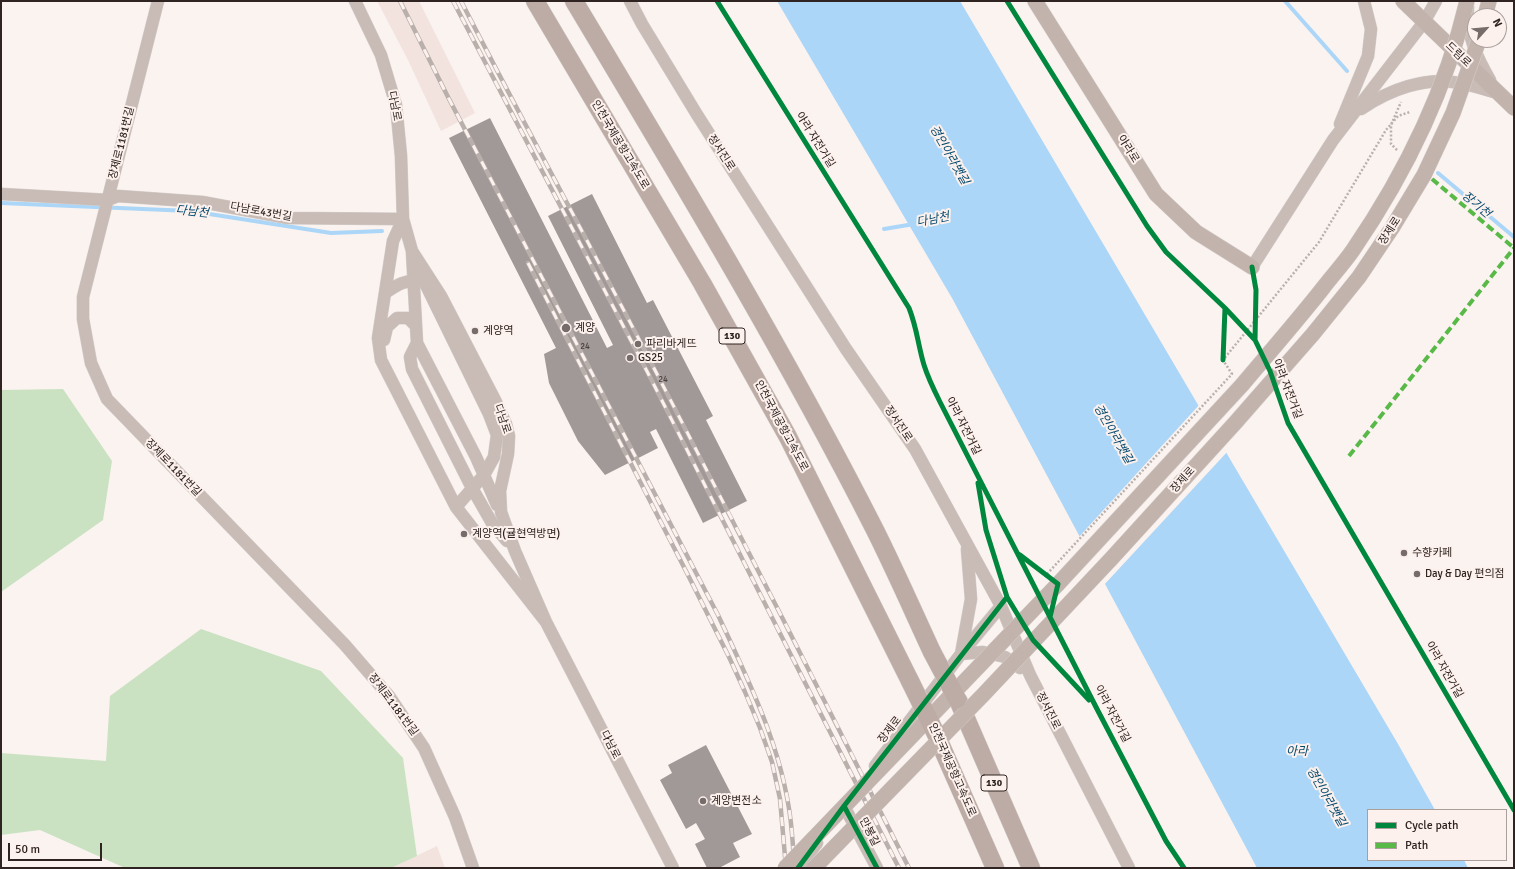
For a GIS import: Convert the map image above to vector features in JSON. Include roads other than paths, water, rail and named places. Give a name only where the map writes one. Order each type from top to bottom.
[{"type":"highway","name":"인천국제공항고속도로","points":[[535,1],[702,283],[788,437],[935,732],[995,868]]},
{"type":"highway","name":"130","points":[[574,1],[714,236],[802,392],[875,531],[932,652],[957,699],[1031,868]]},
{"type":"main road","name":"아라로","points":[[1035,1],[1156,194],[1196,232],[1252,267]]},
{"type":"main road","name":"드림로","points":[[1402,1],[1514,108]]},
{"type":"main road","name":"장제로","points":[[785,868],[1058,584],[1242,385],[1291,328],[1352,251],[1389,193],[1419,138],[1447,70],[1468,1]]},
{"type":"main road","name":"장제로","points":[[814,868],[983,695],[1111,559],[1235,423],[1313,334],[1359,277],[1392,228],[1424,175],[1453,113],[1475,48]]},
{"type":"street","name":"장제로1181번길","points":[[158,1],[83,297],[83,319],[92,362],[107,399],[345,645],[389,696],[424,748],[456,817],[473,868]]},
{"type":"street","name":"다남로","points":[[355,1],[381,55],[396,105],[401,156],[403,219],[412,251],[418,281],[489,414],[497,435],[494,457],[484,474],[456,507]]},
{"type":"street","name":"정서진로","points":[[630,1],[642,24],[696,113],[846,349],[915,449],[1000,606],[1030,675],[1129,868]]},
{"type":"street","points":[[1333,140],[1368,56],[1370,29],[1364,1]]},
{"type":"street","points":[[1252,267],[1333,140],[1424,22],[1436,1]]},
{"type":"street","points":[[1468,1],[1470,35],[1478,60],[1498,93]]},
{"type":"street","points":[[1353,114],[1375,99],[1408,86],[1425,82],[1458,82],[1498,93]]},
{"type":"street","name":"다남로43번길","points":[[1,194],[107,205],[118,196],[202,202],[288,218],[403,219]]},
{"type":"street","name":"다남로","points":[[403,219],[393,240],[378,338],[381,360],[456,507],[546,622]]},
{"type":"street","name":"다남로","points":[[412,251],[441,296],[506,424],[509,436],[508,454],[500,491],[501,512],[515,551],[546,622],[673,868]]},
{"type":"street","points":[[418,281],[416,326],[417,343],[484,474],[501,512]]},
{"type":"street","points":[[385,294],[401,283],[418,281],[441,296]]},
{"type":"street","points":[[381,360],[387,327],[396,318],[408,318],[416,326]]},
{"type":"street","points":[[417,343],[410,357],[412,369],[472,488],[492,523],[515,551]]},
{"type":"street","points":[[966,544],[971,599],[961,654],[983,652],[1005,657],[1030,675]]},
{"type":"street","name":"장제로","points":[[798,868],[961,654],[1000,606]]},
{"type":"street","name":"만봉길","points":[[844,806],[877,868]]},
{"type":"water","name":"아라","points":[[777,1],[960,1],[1398,744],[1434,809],[1367,809],[1367,861],[1464,861],[1468,868],[1257,868],[952,298]]},
{"type":"waterway","name":"장기천","points":[[1285,1],[1347,71]]},
{"type":"waterway","name":"장기천","points":[[1438,173],[1514,237]]},
{"type":"waterway","name":"다남천","points":[[1,203],[190,211],[331,233],[382,231]]},
{"type":"waterway","name":"다남천","points":[[884,229],[914,224]]},
{"type":"railway","points":[[400,1],[448,97],[718,615],[743,668],[765,722],[783,776],[792,838],[794,868]]},
{"type":"railway","points":[[453,1],[650,377],[899,868]]},
{"type":"railway","points":[[461,1],[633,327],[909,868]]},
{"type":"railway","points":[[528,263],[689,577],[745,692],[772,762],[780,799],[786,868]]},
{"type":"place","name":"계양","points":[[566,328]]},
{"type":"place","name":"계양역","points":[[475,331]]},
{"type":"place","name":"파리바게뜨","points":[[638,344]]},
{"type":"place","name":"GS25","points":[[630,358]]},
{"type":"place","name":"계양역(귤현역방면)","points":[[464,534]]},
{"type":"place","name":"수향카페","points":[[1404,553]]},
{"type":"place","name":"Day & Day 편의점","points":[[1417,574]]},
{"type":"place","name":"계양변전소","points":[[703,801]]},
{"type":"water label","name":"경인아라뱃길","points":[[949,155]]},
{"type":"water label","name":"경인아라뱃길","points":[[1113,434]]},
{"type":"water label","name":"경인아라뱃길","points":[[1326,797]]}]
